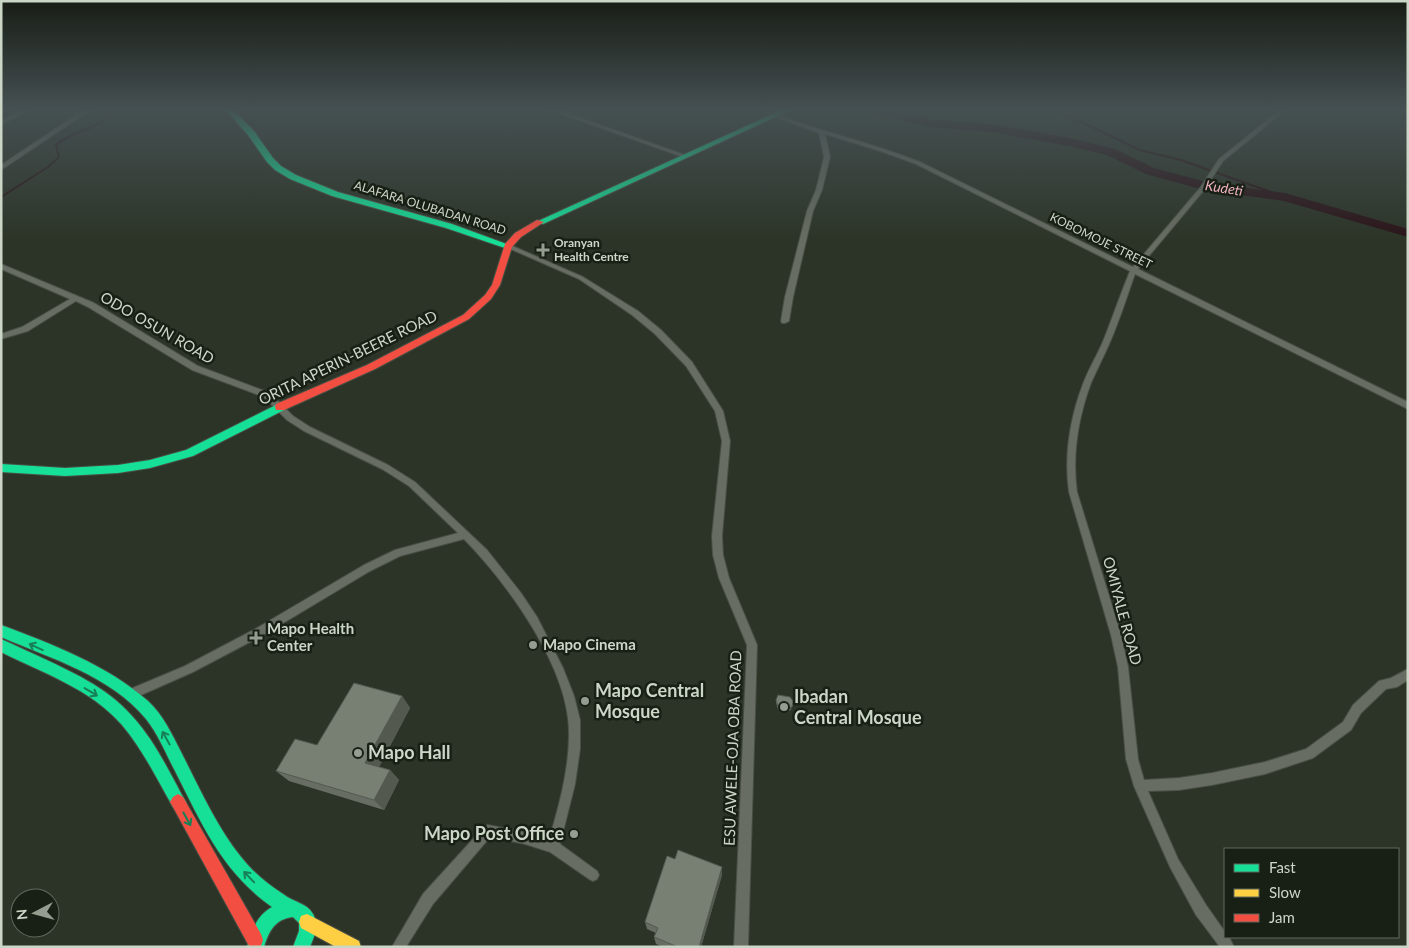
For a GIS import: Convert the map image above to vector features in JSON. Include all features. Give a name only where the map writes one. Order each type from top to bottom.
[{"type":"main road","name":"ALAFARA OLUBADAN ROAD","points":[[265,153],[278,168],[293,177],[335,194],[449,226],[508,246]]},
{"type":"main road","points":[[508,246],[518,235],[542,220],[691,153]]},
{"type":"main road","name":"ORITA APERIN-BEERE ROAD","points":[[1,468],[66,472],[118,469],[150,464],[190,452],[280,407],[371,367],[466,316],[488,296],[496,285],[508,246]]},
{"type":"main road","points":[[1,631],[99,676],[130,695],[145,708],[164,733],[227,849],[240,868],[257,885],[286,907]]},
{"type":"main road","points":[[1,645],[73,681],[112,705],[133,727],[144,741],[255,945]]},
{"type":"main road","points":[[255,945],[263,922],[278,910],[292,907],[302,912],[307,922],[307,933],[301,947]]},
{"type":"main road","points":[[307,922],[353,947]]},
{"type":"street","points":[[1,168],[23,153]]},
{"type":"street","points":[[677,153],[685,156]]},
{"type":"street","points":[[785,320],[810,211],[819,190],[827,157],[826,153]]},
{"type":"street","name":"KOBOMOJE STREET","points":[[892,153],[918,164],[1408,406]]},
{"type":"street","name":"OMIYALE ROAD","points":[[1228,153],[1221,160],[1202,189],[1133,271],[1107,340],[1087,384],[1072,443],[1070,471],[1081,521],[1116,635],[1123,667],[1132,759],[1140,786],[1174,863],[1201,910],[1228,947]]},
{"type":"street","name":"ESU AWELE-OJA OBA ROAD","points":[[508,246],[581,278],[635,313],[658,332],[688,364],[719,411],[726,441],[717,536],[718,555],[724,578],[752,645],[741,947]]},
{"type":"street","name":"ODO OSUN ROAD","points":[[1,266],[97,308],[195,368],[268,395],[290,418],[307,429],[386,467],[412,484],[484,552],[534,622],[564,680],[574,721],[573,749],[563,811],[553,848]]},
{"type":"street","points":[[1,337],[25,329],[76,298]]},
{"type":"street","points":[[112,705],[189,669],[261,630],[367,568],[398,553],[466,535]]},
{"type":"street","points":[[1140,786],[1180,784],[1212,779],[1265,768],[1309,754],[1347,726],[1357,709],[1384,685],[1393,683],[1408,674]]},
{"type":"street","points":[[398,947],[428,899],[488,831],[525,838],[553,848],[593,875]]},
{"type":"building","name":"Mapo Hall","points":[[354,683],[402,696],[365,763],[390,770],[374,800],[276,771],[295,739],[317,745]]},
{"type":"building","name":"Ibadan Central Mosque","points":[[778,695],[790,697],[793,701],[792,707],[786,709],[778,706],[776,700]]},
{"type":"building","points":[[678,850],[722,867],[699,947],[678,947],[654,937],[658,928],[645,922],[667,856],[675,859]]},
{"type":"waterway","points":[[1,197],[48,167],[59,157],[58,153]]},
{"type":"waterway","name":"Kudeti","points":[[1114,153],[1150,171],[1209,187],[1285,197],[1408,233]]},
{"type":"waterway","points":[[1153,153],[1181,160],[1285,197]]},
{"type":"traffic: fast","points":[[265,153],[278,168],[293,177],[335,194],[449,226],[508,246]]},
{"type":"traffic: fast","points":[[540,222],[692,153]]},
{"type":"traffic: fast","points":[[1,468],[65,472],[118,469],[150,464],[189,453],[280,407]]},
{"type":"traffic: fast","points":[[1,631],[95,672],[130,695],[145,708],[164,734],[225,849],[250,879],[287,907]]},
{"type":"traffic: fast","points":[[1,645],[77,682],[104,699],[117,710],[143,742],[178,802]]},
{"type":"traffic: fast","points":[[255,947],[261,929],[270,917],[282,910],[293,909],[302,912],[307,920],[308,932],[301,947]]},
{"type":"traffic: slow","points":[[307,922],[353,947]]},
{"type":"traffic: jam","points":[[280,407],[371,367],[466,317],[488,297],[496,285],[508,246],[518,235],[540,222]]},
{"type":"traffic: jam","points":[[178,802],[255,940]]},
{"type":"place","name":"Oranyan Health Centre","points":[[543,250]]},
{"type":"place","name":"Mapo Health Center","points":[[256,638]]},
{"type":"place","name":"Mapo Cinema","points":[[533,645]]},
{"type":"place","name":"Mapo Central Mosque","points":[[585,701]]},
{"type":"place","name":"Ibadan Central Mosque","points":[[784,707]]},
{"type":"place","name":"Mapo Hall","points":[[358,753]]},
{"type":"place","name":"Mapo Post Office","points":[[574,834]]}]
